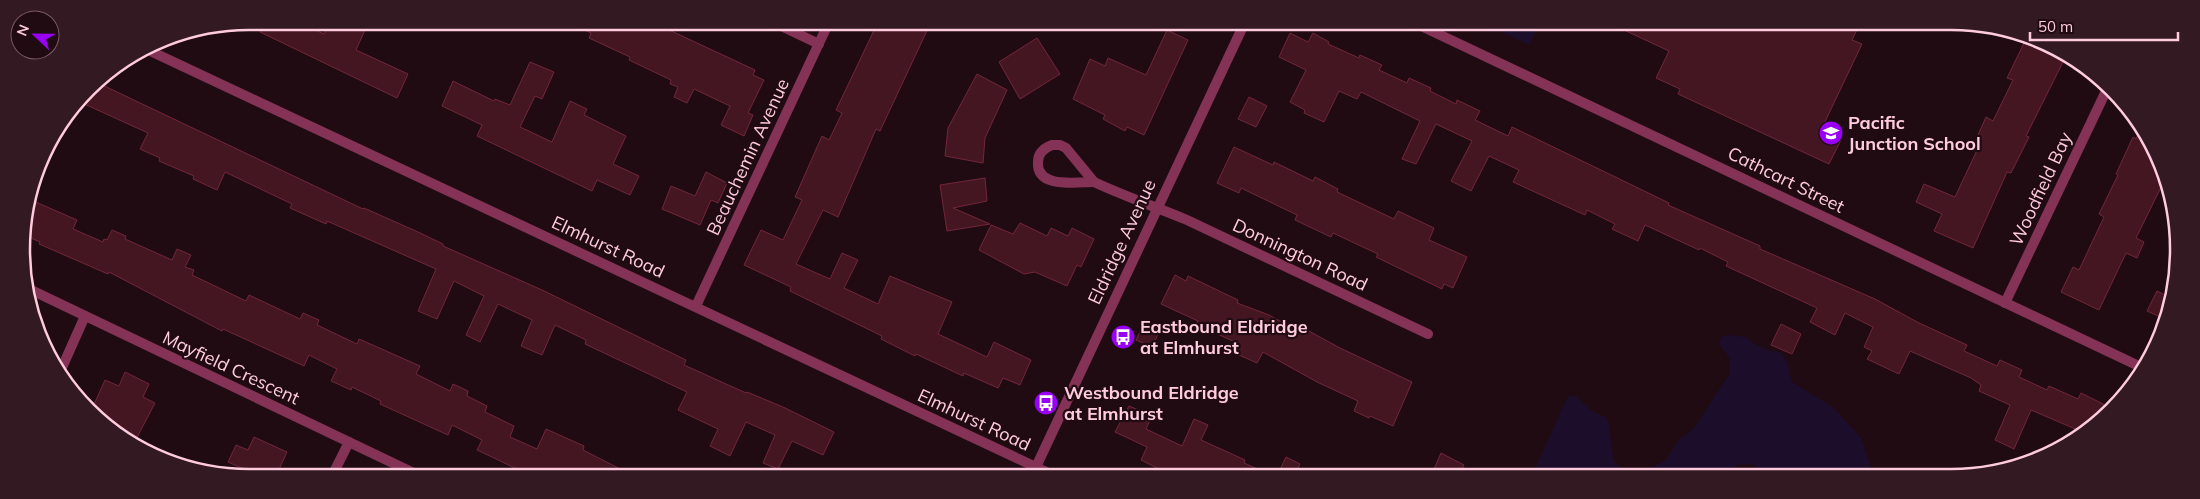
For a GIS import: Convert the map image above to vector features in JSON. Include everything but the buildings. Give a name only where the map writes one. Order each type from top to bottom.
[{"type":"street","points":[[790,30],[819,44]]},
{"type":"street","name":"Beauchemin Avenue","points":[[696,306],[825,30]]},
{"type":"street","name":"Eldridge Avenue","points":[[1036,467],[1241,30]]},
{"type":"street","name":"Cathcart Street","points":[[1430,30],[2137,365]]},
{"type":"street","name":"Elmhurst Road","points":[[153,52],[1040,469]]},
{"type":"street","name":"Woodfield Bay","points":[[2005,302],[2105,93]]},
{"type":"street","points":[[1052,145],[1060,145],[1066,148],[1094,182],[1058,182],[1046,178],[1041,174],[1037,164],[1041,152],[1052,145]]},
{"type":"street","name":"Donnington Road","points":[[1094,182],[1124,196],[1157,207],[1428,334]]},
{"type":"street","name":"Mayfield Crescent","points":[[34,292],[405,469]]},
{"type":"street","points":[[63,365],[85,316]]},
{"type":"street","points":[[336,469],[349,442]]},
{"type":"shaded area","points":[[1498,30],[1536,30],[1529,45]]},
{"type":"shaded area","points":[[1727,335],[1746,337],[1753,343],[1768,350],[1780,352],[1787,362],[1792,382],[1834,408],[1861,438],[1872,469],[1756,469],[1755,465],[1739,464],[1734,469],[1649,469],[1665,461],[1679,440],[1694,428],[1730,373],[1730,358],[1720,345],[1721,337]]},
{"type":"shaded area","points":[[1568,396],[1576,396],[1592,411],[1605,417],[1609,425],[1614,462],[1623,469],[1535,469]]},
{"type":"place","name":"Pacific Junction School","points":[[1831,133]]},
{"type":"place","name":"Eastbound Eldridge at Elmhurst","points":[[1123,337]]},
{"type":"place","name":"Westbound Eldridge at Elmhurst","points":[[1046,403]]}]
